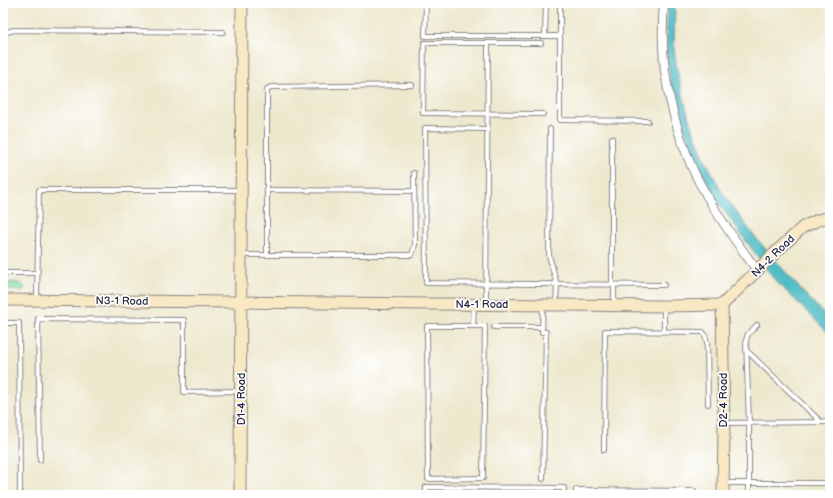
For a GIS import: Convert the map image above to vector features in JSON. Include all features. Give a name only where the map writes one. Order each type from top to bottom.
[{"type":"main road","name":"D1-4 Road","points":[[240,495],[242,3]]},
{"type":"main road","name":"N4-2 Road","points":[[722,305],[779,249],[806,225],[830,217]]},
{"type":"main road","name":"N3-1 Road","points":[[3,300],[241,302]]},
{"type":"main road","name":"N4-1 Road","points":[[241,302],[614,306],[722,305]]},
{"type":"main road","name":"D2-4 Road","points":[[722,305],[724,423],[723,495]]},
{"type":"street","points":[[664,3],[662,24],[663,64],[675,121],[686,154],[696,177],[725,226],[757,270]]},
{"type":"lane","points":[[426,3],[425,36],[560,36]]},
{"type":"lane","points":[[545,36],[546,3]]},
{"type":"lane","points":[[560,3],[560,120],[648,121]]},
{"type":"lane","points":[[3,36],[7,32],[14,30],[223,32]]},
{"type":"lane","points":[[541,43],[424,43],[423,113],[543,114]]},
{"type":"lane","points":[[486,304],[488,43]]},
{"type":"lane","points":[[267,254],[267,90],[271,87],[412,85]]},
{"type":"lane","points":[[487,129],[426,128],[426,283],[664,285]]},
{"type":"lane","points":[[550,129],[549,255],[557,284],[556,305]]},
{"type":"lane","points":[[612,138],[614,306]]},
{"type":"lane","points":[[241,255],[412,256],[414,245],[414,173]]},
{"type":"lane","points":[[37,300],[39,190],[242,190]]},
{"type":"lane","points":[[268,190],[414,191]]},
{"type":"lane","points":[[3,273],[37,274]]},
{"type":"lane","points":[[473,326],[474,304]]},
{"type":"lane","points":[[543,305],[542,332],[546,332],[543,479]]},
{"type":"lane","points":[[664,306],[664,331]]},
{"type":"lane","points":[[40,460],[38,319],[184,320],[184,392],[241,391]]},
{"type":"lane","points":[[3,323],[19,323],[20,495]]},
{"type":"lane","points":[[749,495],[749,423],[746,350],[747,336],[757,325]]},
{"type":"lane","points":[[427,326],[473,326],[484,326],[482,478],[428,479],[427,326]]},
{"type":"lane","points":[[494,327],[542,327]]},
{"type":"lane","points":[[604,450],[605,331],[701,332],[705,335],[707,342],[708,404]]},
{"type":"lane","points":[[746,350],[821,422]]},
{"type":"lane","points":[[724,423],[830,422]]},
{"type":"lane","points":[[723,483],[830,483]]},
{"type":"lane","points":[[426,495],[426,487],[564,488],[564,495]]},
{"type":"lane","points":[[576,495],[576,490],[694,491],[694,495]]},
{"type":"green space","points":[[3,282],[18,283],[25,287],[24,290],[3,290]]},
{"type":"water","points":[[668,3],[675,3],[674,49],[677,70],[689,119],[704,158],[722,192],[751,232],[801,290],[830,320],[830,335],[773,278],[717,201],[700,170],[671,86],[666,51]]}]
